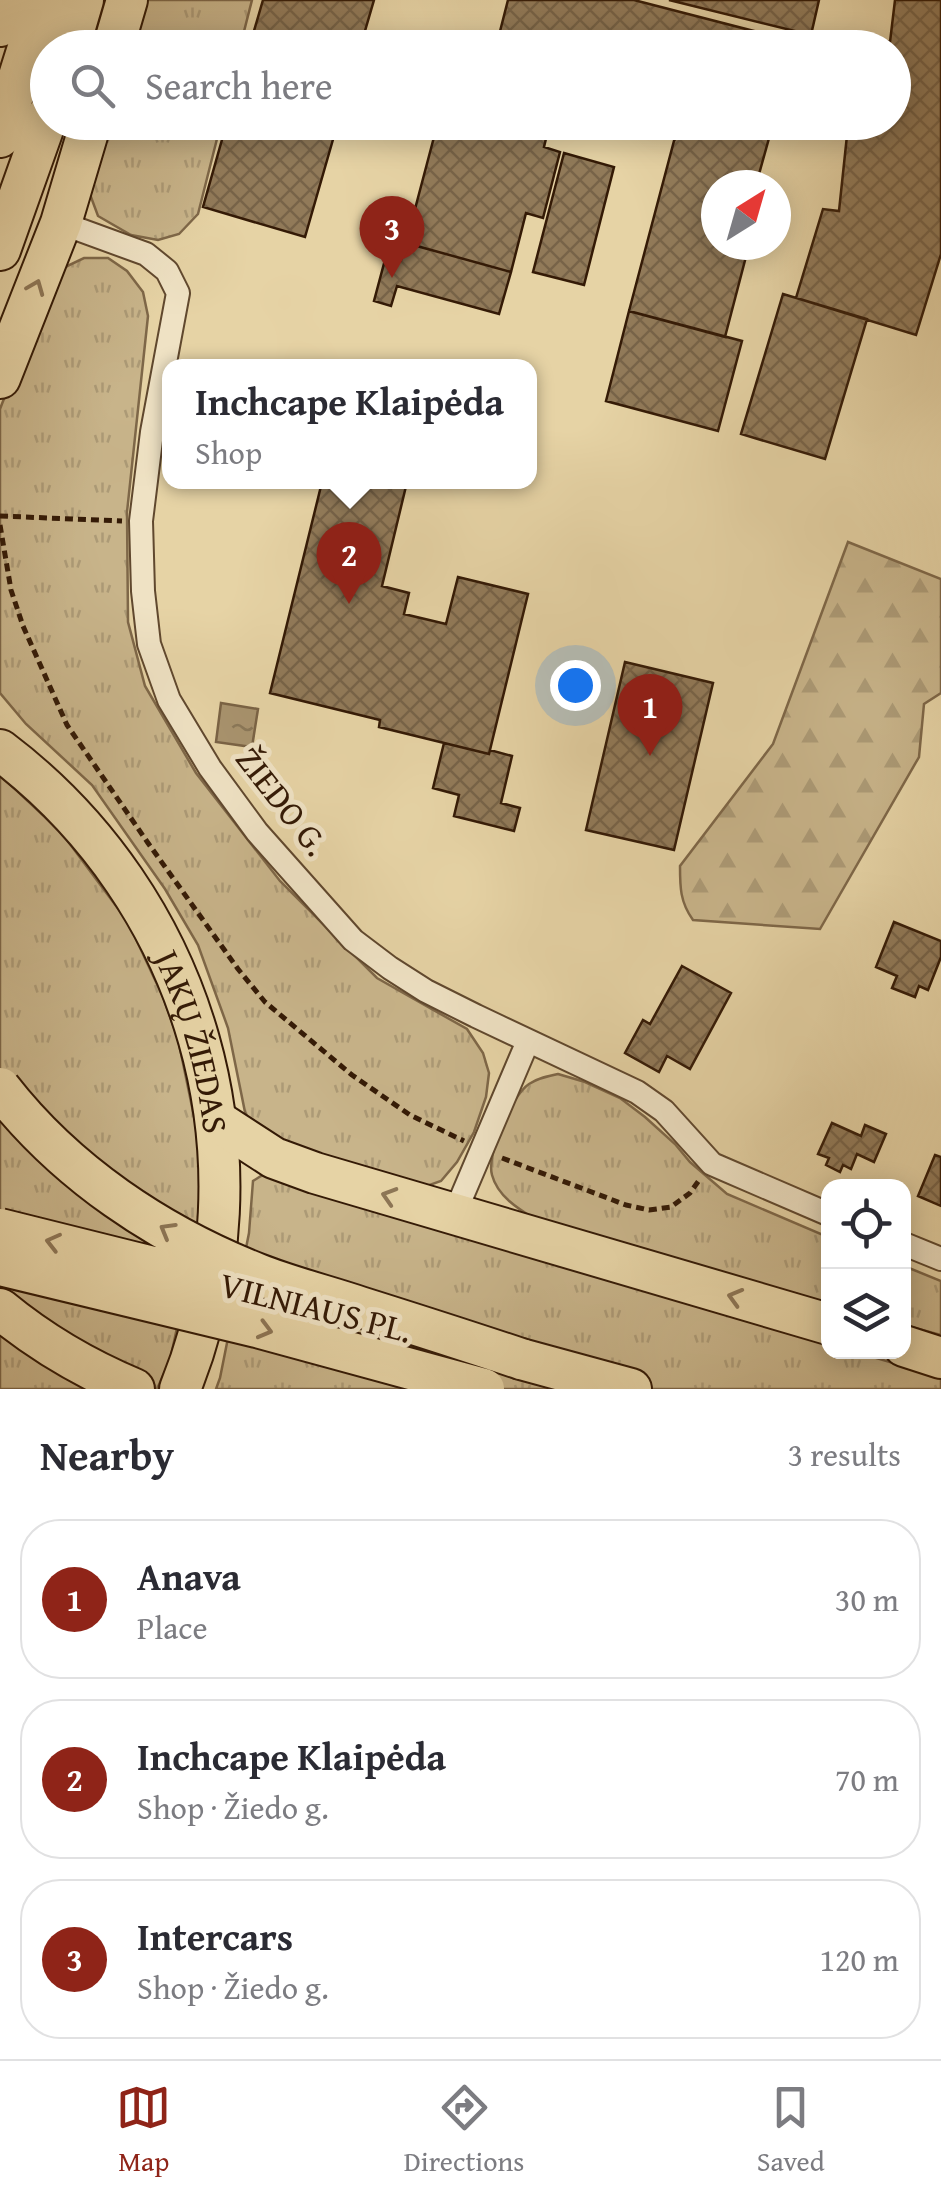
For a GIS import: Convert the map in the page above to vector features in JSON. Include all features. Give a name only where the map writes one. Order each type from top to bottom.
[{"type":"highway","points":[[0,26],[8,0]]},
{"type":"highway","points":[[39,30],[44,0]]},
{"type":"highway","points":[[75,30],[84,0]]},
{"type":"highway","points":[[117,30],[126,0]]},
{"type":"highway","points":[[0,250],[30,90]]},
{"type":"highway","points":[[0,378],[61,223],[85,140]]},
{"type":"highway","name":"JAKŲ ŽIEDAS","points":[[0,721],[12,759],[81,823],[108,855],[150,920],[188,1002],[205,1059],[216,1121],[220,1198],[216,1255],[204,1318],[180,1389]]},
{"type":"highway","points":[[0,1088],[28,1121],[92,1181],[182,1240],[262,1276],[521,1358]]},
{"type":"highway","points":[[216,1121],[274,1158],[315,1174],[821,1322]]},
{"type":"highway","name":"VILNIAUS PL.","points":[[0,1228],[631,1389]]},
{"type":"highway","name":"VILNIAUS PL.","points":[[0,1265],[484,1389]]},
{"type":"highway","points":[[0,1309],[46,1343],[134,1389]]},
{"type":"highway","points":[[911,1348],[941,1358]]},
{"type":"street","name":"ŽIEDO G.","points":[[61,223],[146,254],[167,271],[178,293],[166,359]]},
{"type":"street","name":"ŽIEDO G.","points":[[162,379],[142,521],[148,644],[169,700],[210,768],[257,832],[354,940],[390,968],[426,990],[637,1092],[664,1111],[712,1164],[821,1211]]},
{"type":"street","points":[[454,1215],[528,1041]]},
{"type":"street","points":[[911,1247],[941,1259]]},
{"type":"path","points":[[0,516],[142,521]]},
{"type":"path","points":[[0,525],[11,590],[23,626],[67,725],[265,1002],[352,1075],[410,1115],[482,1150],[626,1205],[649,1210],[670,1206],[690,1192],[712,1164]]},
{"type":"green space","points":[[142,0],[252,0],[244,30],[133,30]]},
{"type":"green space","points":[[101,140],[217,140],[198,214],[179,234],[158,240],[131,235],[98,216],[88,189]]},
{"type":"green space","points":[[84,258],[108,258],[127,271],[143,292],[148,316],[127,512],[128,622],[145,686],[196,773],[280,881],[377,978],[467,1029],[483,1053],[489,1073],[486,1097],[474,1132],[441,1181],[424,1187],[257,1138],[245,1112],[228,1028],[198,945],[165,889],[92,785],[26,724],[0,693],[0,409],[48,285],[63,268]]},
{"type":"green space","points":[[848,542],[941,579],[941,693],[924,704],[919,757],[820,929],[693,920],[685,907],[680,866],[773,744]]},
{"type":"green space","points":[[0,775],[61,832],[128,922],[178,1039],[197,1131],[204,1204],[170,1360],[157,1389],[0,1389]]},
{"type":"green space","points":[[558,1074],[620,1098],[727,1194],[821,1234],[821,1303],[541,1223],[512,1203],[495,1183],[493,1153],[508,1112],[522,1090],[536,1080]]},
{"type":"green space","points":[[261,1176],[821,1341],[821,1359],[880,1359],[941,1377],[941,1389],[216,1389],[249,1233],[253,1181]]},
{"type":"green space","points":[[911,1269],[941,1281],[941,1335],[911,1327]]},
{"type":"water","points":[[221,703],[258,709],[252,747],[216,742]]},
{"type":"building","points":[[263,0],[374,0],[365,30],[254,30]]},
{"type":"building","points":[[508,0],[634,0],[750,30],[500,30]]},
{"type":"building","points":[[669,0],[819,0],[812,30],[791,30]]},
{"type":"building","points":[[895,0],[941,0],[941,254],[916,335],[796,298],[823,209],[839,211],[847,140],[911,140],[911,30],[891,30]]},
{"type":"building","points":[[222,140],[333,140],[305,237],[203,207]]},
{"type":"building","points":[[433,140],[546,140],[544,147],[560,152],[543,218],[526,213],[511,272],[406,243]]},
{"type":"building","points":[[674,140],[768,140],[760,170],[701,170],[701,260],[745,260],[725,337],[629,311]]},
{"type":"building","points":[[564,153],[614,167],[584,285],[533,272]]},
{"type":"building","points":[[406,243],[511,272],[499,314],[397,286],[391,306],[374,301],[386,256],[401,260]]},
{"type":"building","points":[[783,294],[867,319],[825,459],[741,434]]},
{"type":"building","points":[[629,311],[742,341],[718,431],[606,401]]},
{"type":"building","points":[[320,489],[405,489],[382,586],[409,593],[404,614],[446,624],[458,577],[528,594],[489,754],[379,727],[380,720],[270,693]]},
{"type":"building","points":[[625,662],[713,683],[674,850],[586,830]]},
{"type":"building","points":[[444,743],[512,756],[501,803],[520,808],[514,831],[454,816],[459,795],[433,788]]},
{"type":"building","points":[[894,922],[941,941],[941,957],[928,990],[919,986],[915,997],[892,988],[897,976],[876,967]]},
{"type":"building","points":[[682,966],[731,993],[690,1069],[667,1056],[659,1072],[625,1053],[643,1020],[650,1024]]},
{"type":"building","points":[[832,1123],[861,1136],[865,1125],[886,1134],[874,1162],[857,1154],[851,1169],[843,1165],[840,1172],[826,1165],[829,1158],[818,1154]]},
{"type":"building","points":[[935,1155],[941,1157],[941,1206],[918,1196]]},
{"type":"place","name":"Intercars","points":[[392,278]]},
{"type":"place","name":"Inchcape Klaipėda","points":[[349,604]]},
{"type":"place","name":"Anava","points":[[650,756]]}]
